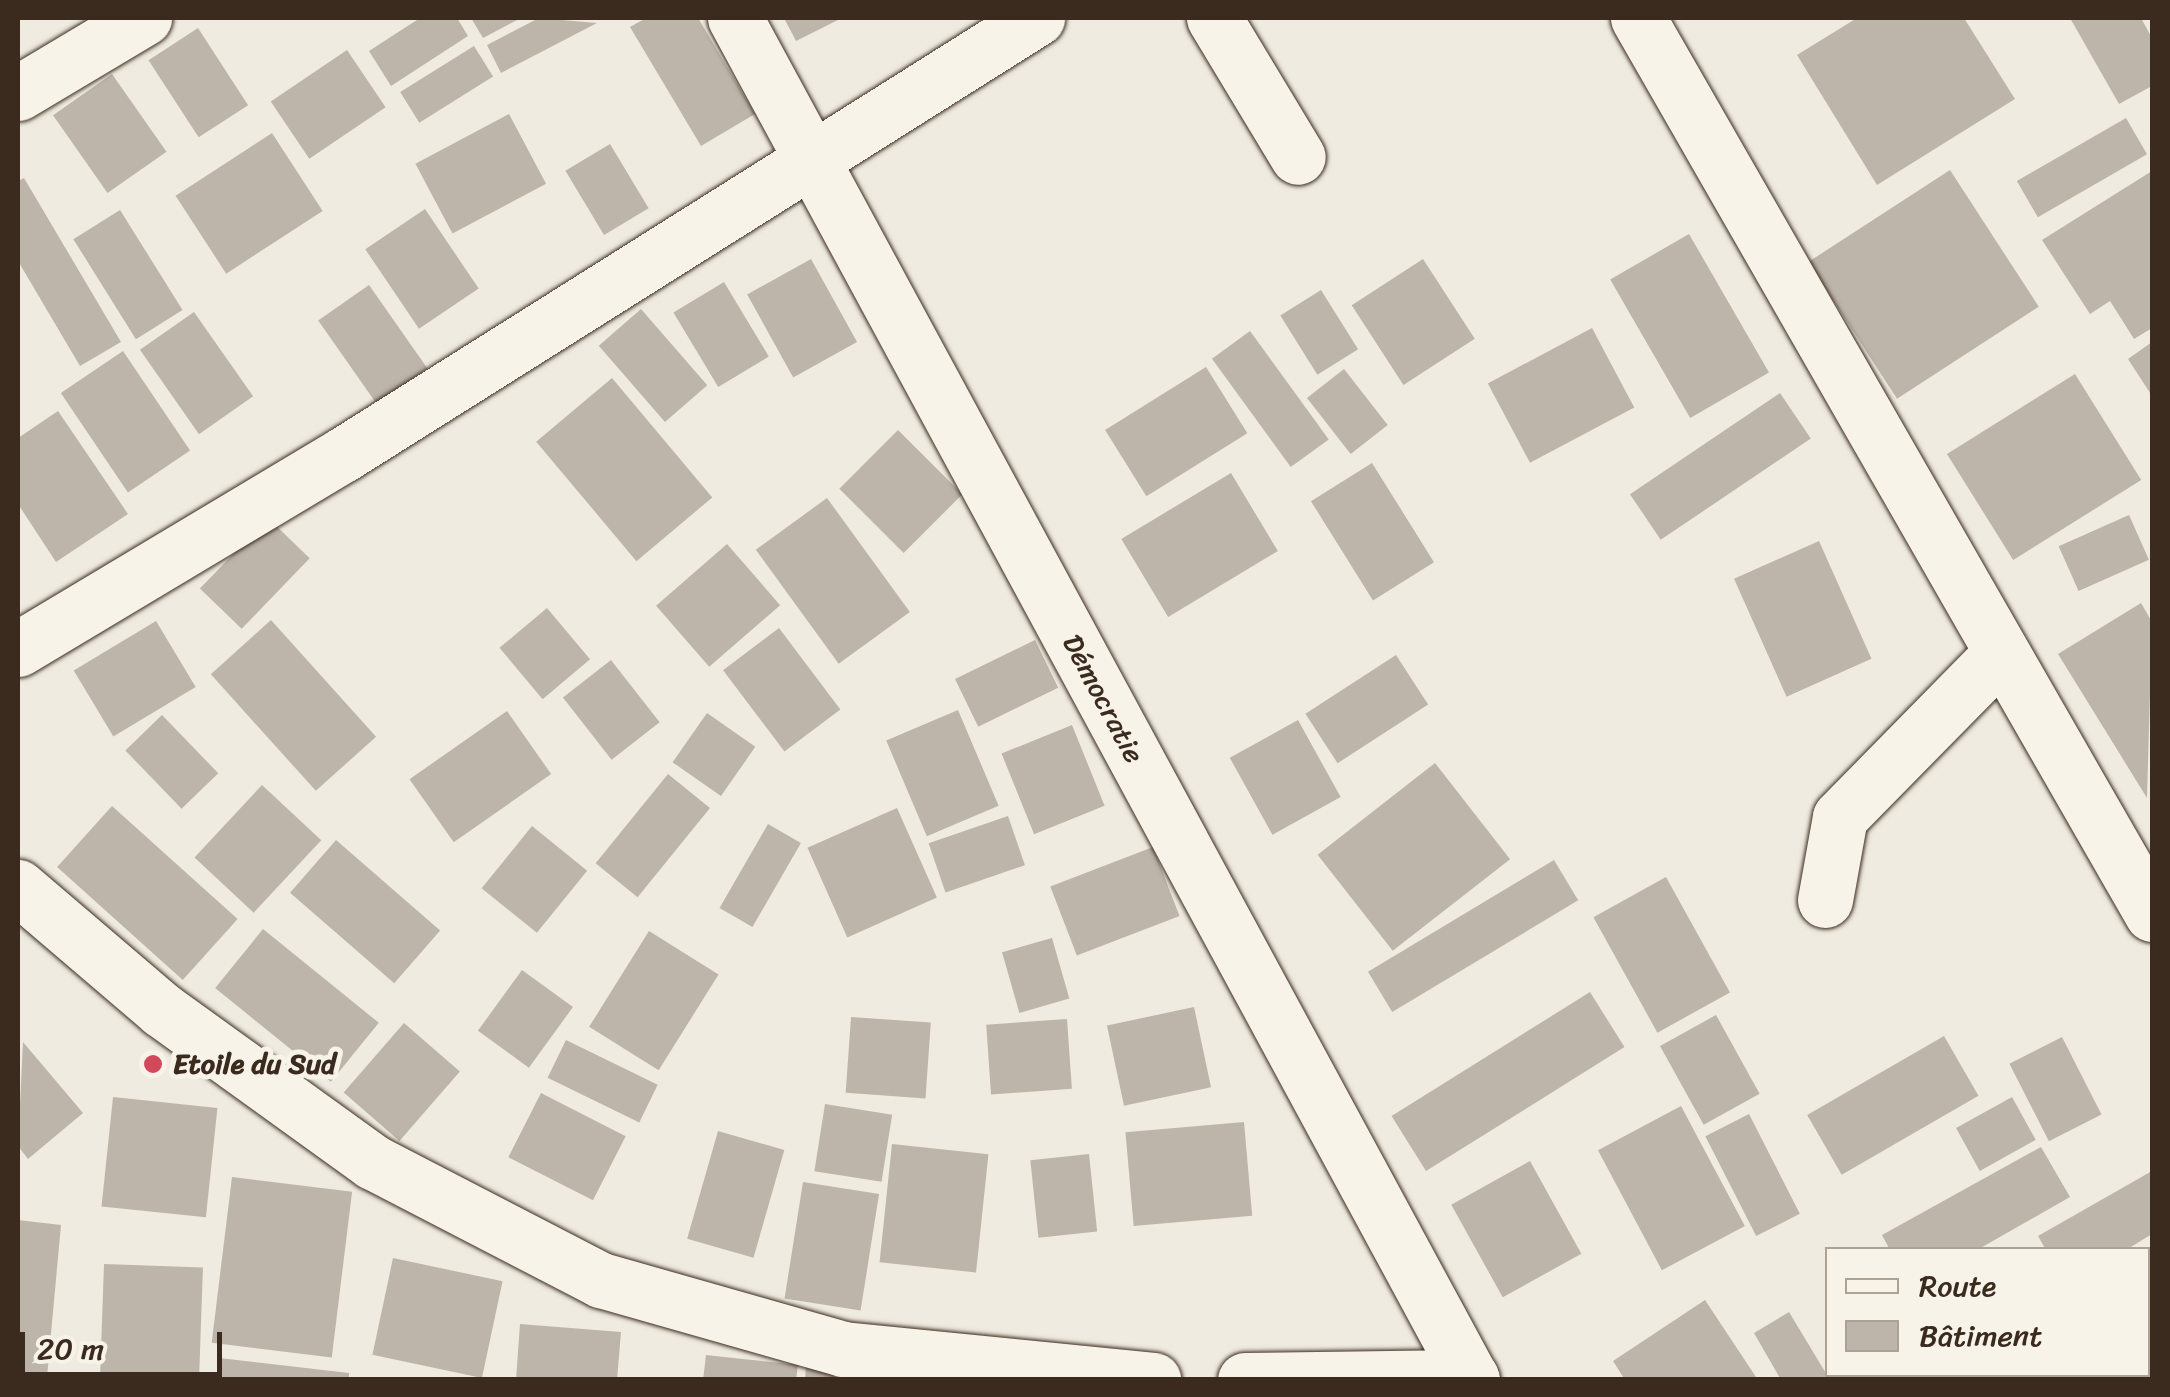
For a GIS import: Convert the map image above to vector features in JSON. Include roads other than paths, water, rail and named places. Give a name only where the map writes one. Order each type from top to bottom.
[{"type":"street","points":[[18,93],[144,18]]},
{"type":"street","name":"Démocratie","points":[[735,18],[1472,1378]]},
{"type":"street","points":[[18,648],[344,454],[809,155],[1037,18]]},
{"type":"street","points":[[1214,18],[1298,157]]},
{"type":"street","points":[[1638,18],[2152,914]]},
{"type":"street","points":[[1825,900],[1840,817],[2000,654]]},
{"type":"street","points":[[18,887],[162,1010],[374,1162],[601,1280],[843,1349],[1153,1380]]},
{"type":"street","points":[[1245,1380],[1472,1378]]},
{"type":"place","name":"Etoile du Sud","points":[[153,1064]]}]
